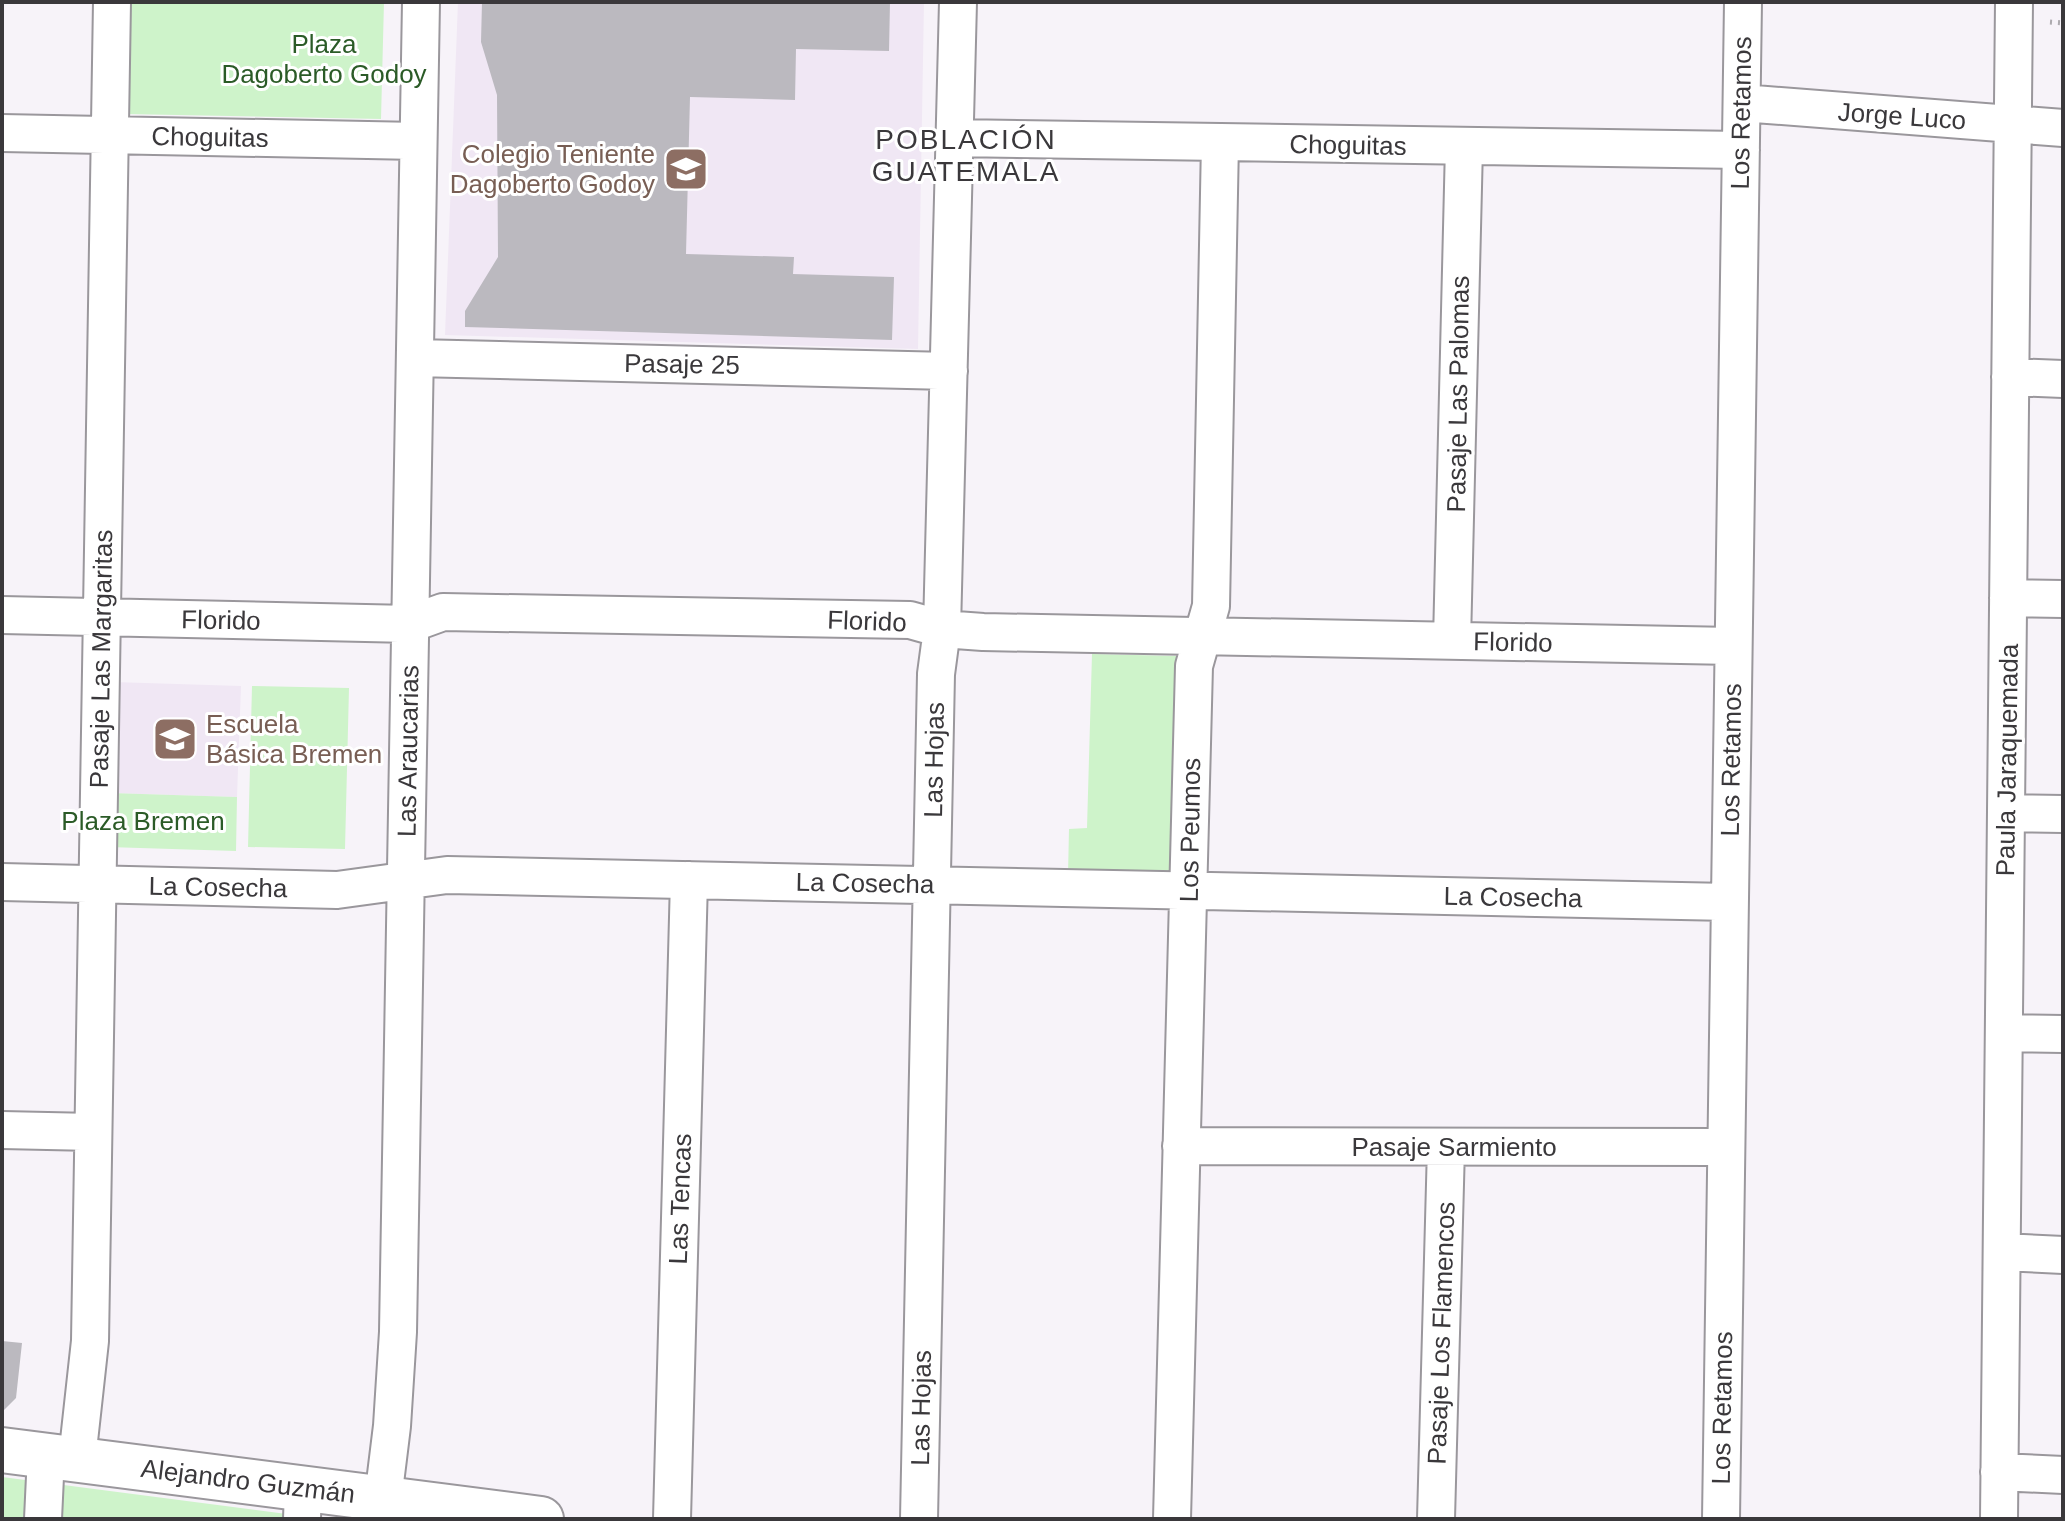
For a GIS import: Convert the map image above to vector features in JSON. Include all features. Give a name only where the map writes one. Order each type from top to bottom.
[{"type":"street","name":"Pasaje Las Margaritas","points":[[43,1519],[90,1341],[112,2]]},
{"type":"street","name":"Las Araucarias","points":[[383,1499],[392,1426],[398,1332],[421,2]]},
{"type":"street","name":"Las Hojas","points":[[919,1519],[936,674],[942,629],[958,2]]},
{"type":"street","name":"Los Retamos","points":[[1721,1519],[1743,2]]},
{"type":"street","name":"Paula Jaraquemada","points":[[1999,1519],[2014,2]]},
{"type":"street","name":"Jorge Luco","points":[[1742,103],[2063,128]]},
{"type":"street","name":"Choguitas","points":[[2,133],[418,141]]},
{"type":"street","name":"Choguitas","points":[[955,138],[1741,150]]},
{"type":"street","name":"Los Peumos","points":[[1172,1519],[1194,666],[1211,606],[1220,142]]},
{"type":"street","name":"Pasaje Las Palomas","points":[[1452,641],[1464,146]]},
{"type":"street","name":"Pasaje 25","points":[[415,358],[949,371]]},
{"type":"street","points":[[2010,377],[2063,379]]},
{"type":"street","points":[[2008,598],[2063,599]]},
{"type":"street","name":"Florido","points":[[2,615],[410,624],[443,612],[910,620],[942,629],[1733,646]]},
{"type":"street","points":[[2006,813],[2063,814]]},
{"type":"street","name":"La Cosecha","points":[[2,882],[337,890],[447,875],[1729,902]]},
{"type":"street","name":"Las Tencas","points":[[672,1519],[689,880]]},
{"type":"street","points":[[2004,1033],[2063,1034]]},
{"type":"street","points":[[2,1130],[93,1132]]},
{"type":"street","name":"Pasaje Sarmiento","points":[[1181,1146],[1726,1147]]},
{"type":"street","name":"Pasaje Los Flamencos","points":[[1436,1519],[1446,1147]]},
{"type":"street","points":[[2002,1252],[2063,1255]]},
{"type":"street","name":"Alejandro Guzmán","points":[[2,1450],[61,1457],[303,1504],[383,1499],[541,1519]]},
{"type":"street","points":[[1999,1472],[2063,1475]]},
{"type":"shaded area","name":"Colegio Teniente Dagoberto Godoy","points":[[458,2],[924,2],[918,349],[445,335]]},
{"type":"shaded area","name":"Escuela Básica Bremen","points":[[113,682],[241,686],[237,797],[110,793]]},
{"type":"green space","name":"Plaza Dagoberto Godoy","points":[[124,2],[384,2],[381,119],[124,114]]},
{"type":"green space","points":[[1092,654],[1177,656],[1172,877],[1068,875],[1069,829],[1087,828]]},
{"type":"green space","points":[[252,686],[349,688],[345,849],[248,847]]},
{"type":"green space","name":"Plaza Bremen","points":[[110,793],[237,797],[236,851],[108,847]]},
{"type":"green space","points":[[2,1477],[325,1519],[2,1519]]},
{"type":"building","points":[[482,2],[890,2],[889,51],[796,49],[795,100],[690,97],[686,254],[794,257],[793,274],[894,277],[892,340],[465,327],[465,311],[498,257],[497,95],[481,42]]},
{"type":"building","points":[[2,1341],[22,1343],[16,1398],[2,1412]]},
{"type":"place","name":"Colegio Teniente Dagoberto Godoy","points":[[686,169]]},
{"type":"place","name":"Escuela Básica Bremen","points":[[175,739]]},
{"type":"district","name":"POBLACIÓN GUATEMALA","points":[[966,155]]}]
